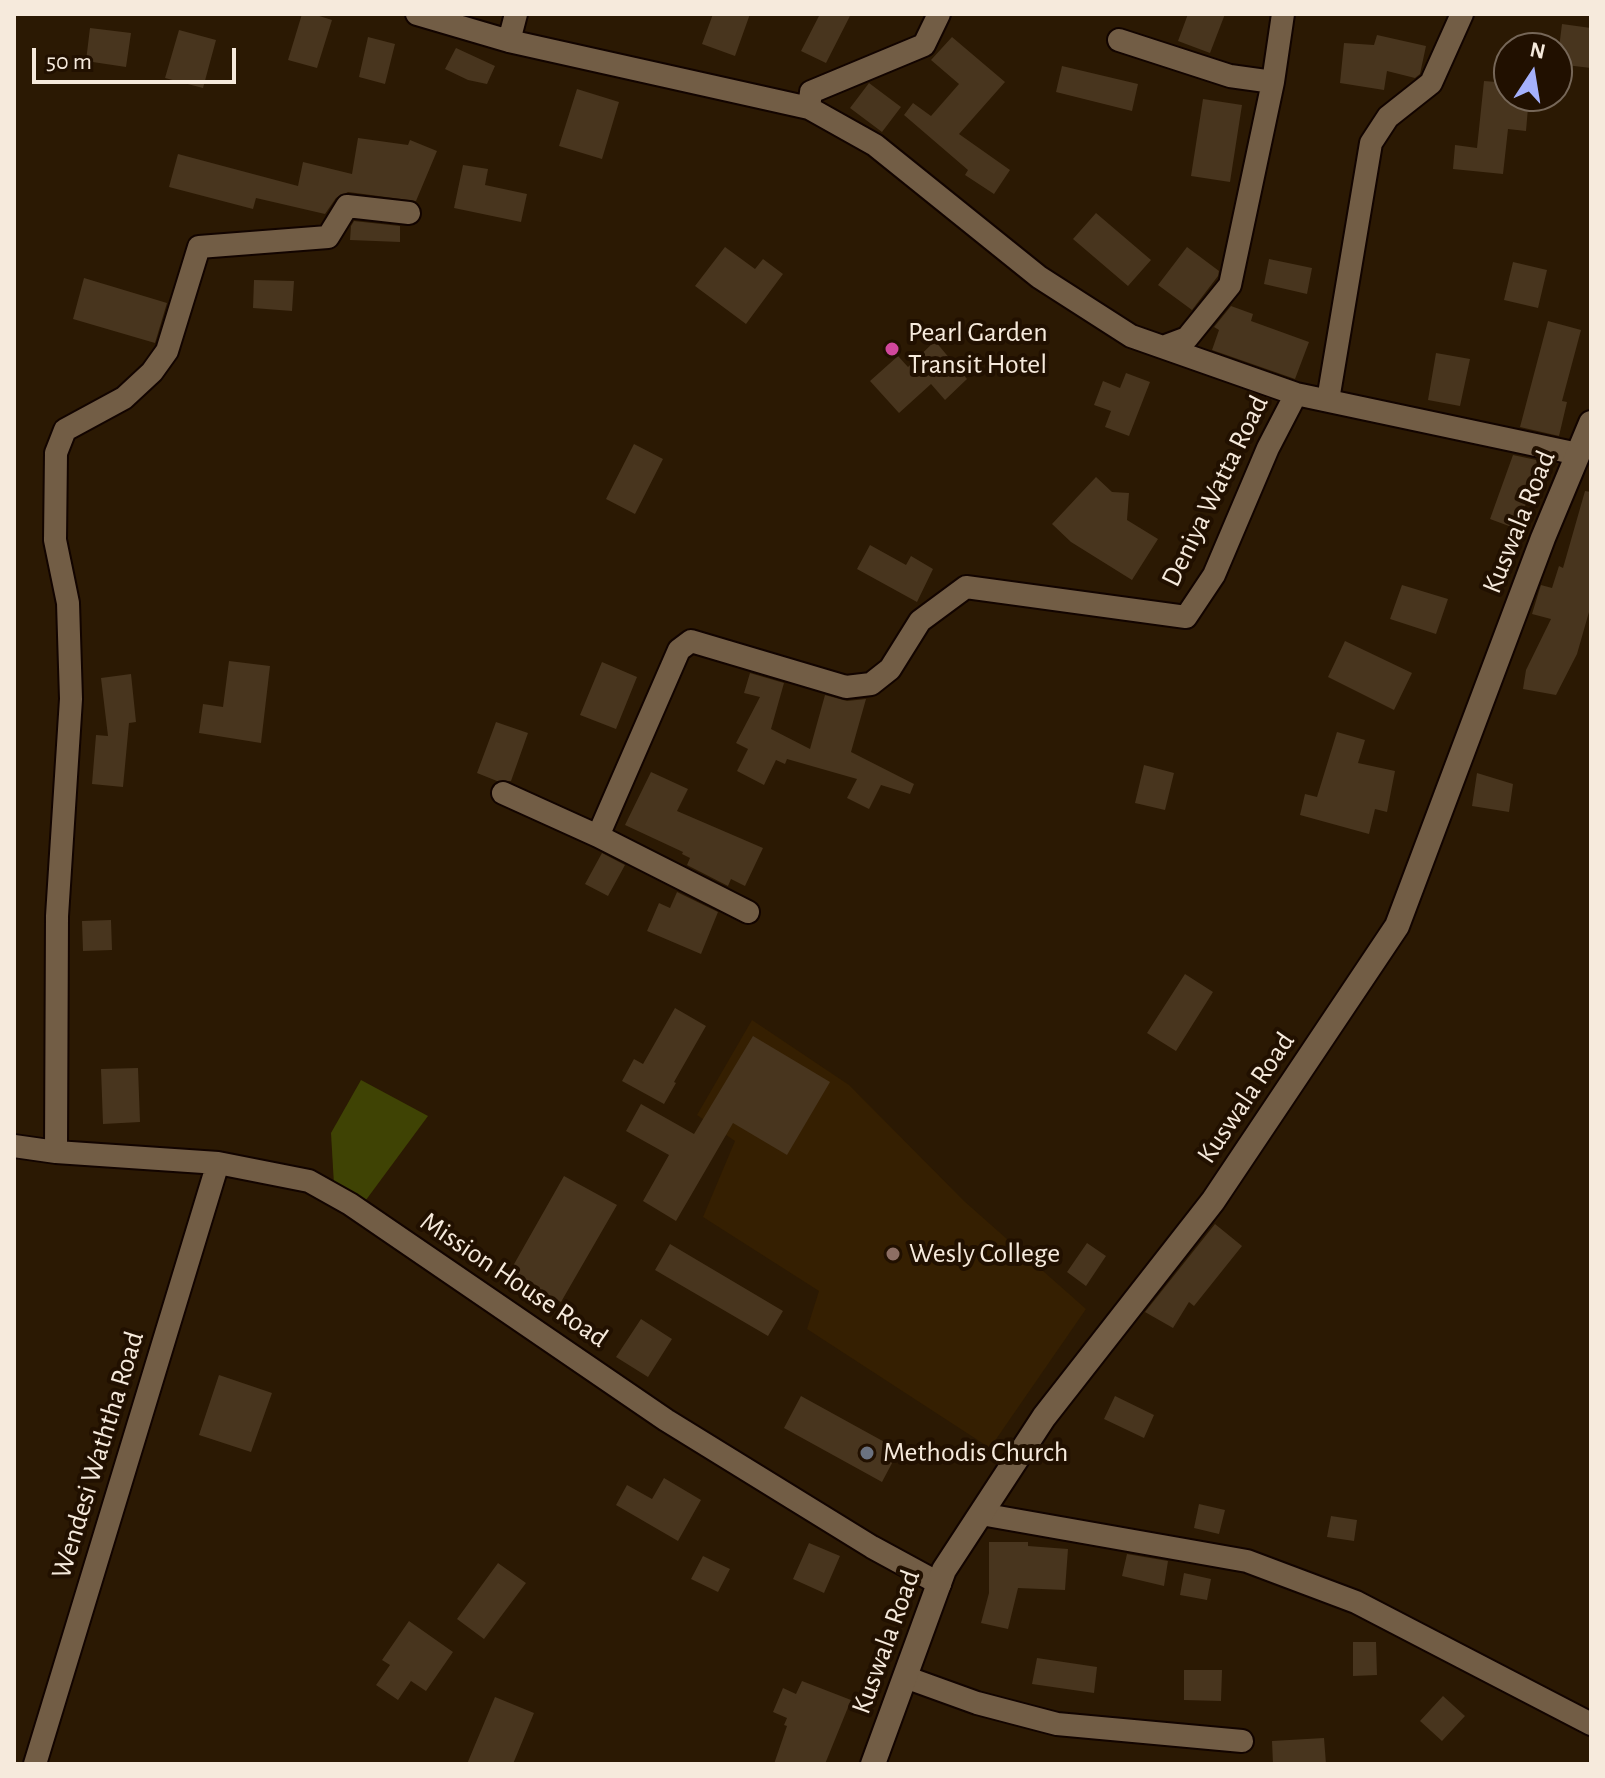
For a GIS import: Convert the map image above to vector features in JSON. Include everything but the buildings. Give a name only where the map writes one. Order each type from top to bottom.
[{"type":"street","points":[[417,14],[509,41],[809,108],[875,145],[1039,277],[1131,336],[1296,394],[1586,437]]},
{"type":"street","points":[[509,41],[516,14]]},
{"type":"street","points":[[809,108],[811,92],[924,45],[939,14]]},
{"type":"street","points":[[1163,347],[1187,338],[1230,285],[1273,82],[1283,14]]},
{"type":"street","points":[[1328,400],[1371,143],[1388,117],[1431,83],[1462,14]]},
{"type":"street","points":[[1119,40],[1230,76],[1273,82]]},
{"type":"street","points":[[56,1152],[57,916],[71,699],[68,603],[55,540],[56,453],[65,430],[124,398],[152,372],[167,351],[199,247],[328,237],[347,206],[409,213]]},
{"type":"street","name":"Deniya Watta Road","points":[[598,836],[679,650],[691,641],[846,687],[871,684],[890,669],[920,621],[966,587],[1186,617],[1214,575],[1268,448],[1296,394]]},
{"type":"street","name":"Kuswala Road","points":[[873,1764],[944,1570],[1044,1417],[1213,1201],[1397,926],[1543,538],[1586,437]]},
{"type":"street","points":[[503,793],[598,836],[748,912]]},
{"type":"street","name":"Mission House Road","points":[[14,1146],[56,1152],[218,1163],[309,1181],[350,1204],[666,1420],[872,1547],[940,1584]]},
{"type":"street","name":"Wendesi Waththa Road","points":[[35,1764],[218,1163]]},
{"type":"street","points":[[981,1514],[1247,1561],[1356,1602],[1591,1724]]},
{"type":"street","points":[[905,1677],[977,1703],[1057,1724],[1242,1741]]},
{"type":"shaded area","name":"Wesly College","points":[[752,1020],[849,1085],[964,1201],[1086,1309],[990,1448],[807,1329],[819,1291],[703,1217],[735,1141],[697,1115]]},
{"type":"shaded area","points":[[361,1080],[428,1116],[363,1204],[334,1185],[331,1133]]},
{"type":"place","name":"Pearl Garden Transit Hotel","points":[[892,349]]},
{"type":"place","name":"Wesly College","points":[[893,1254]]},
{"type":"place","name":"Methodis Church","points":[[867,1453]]}]
